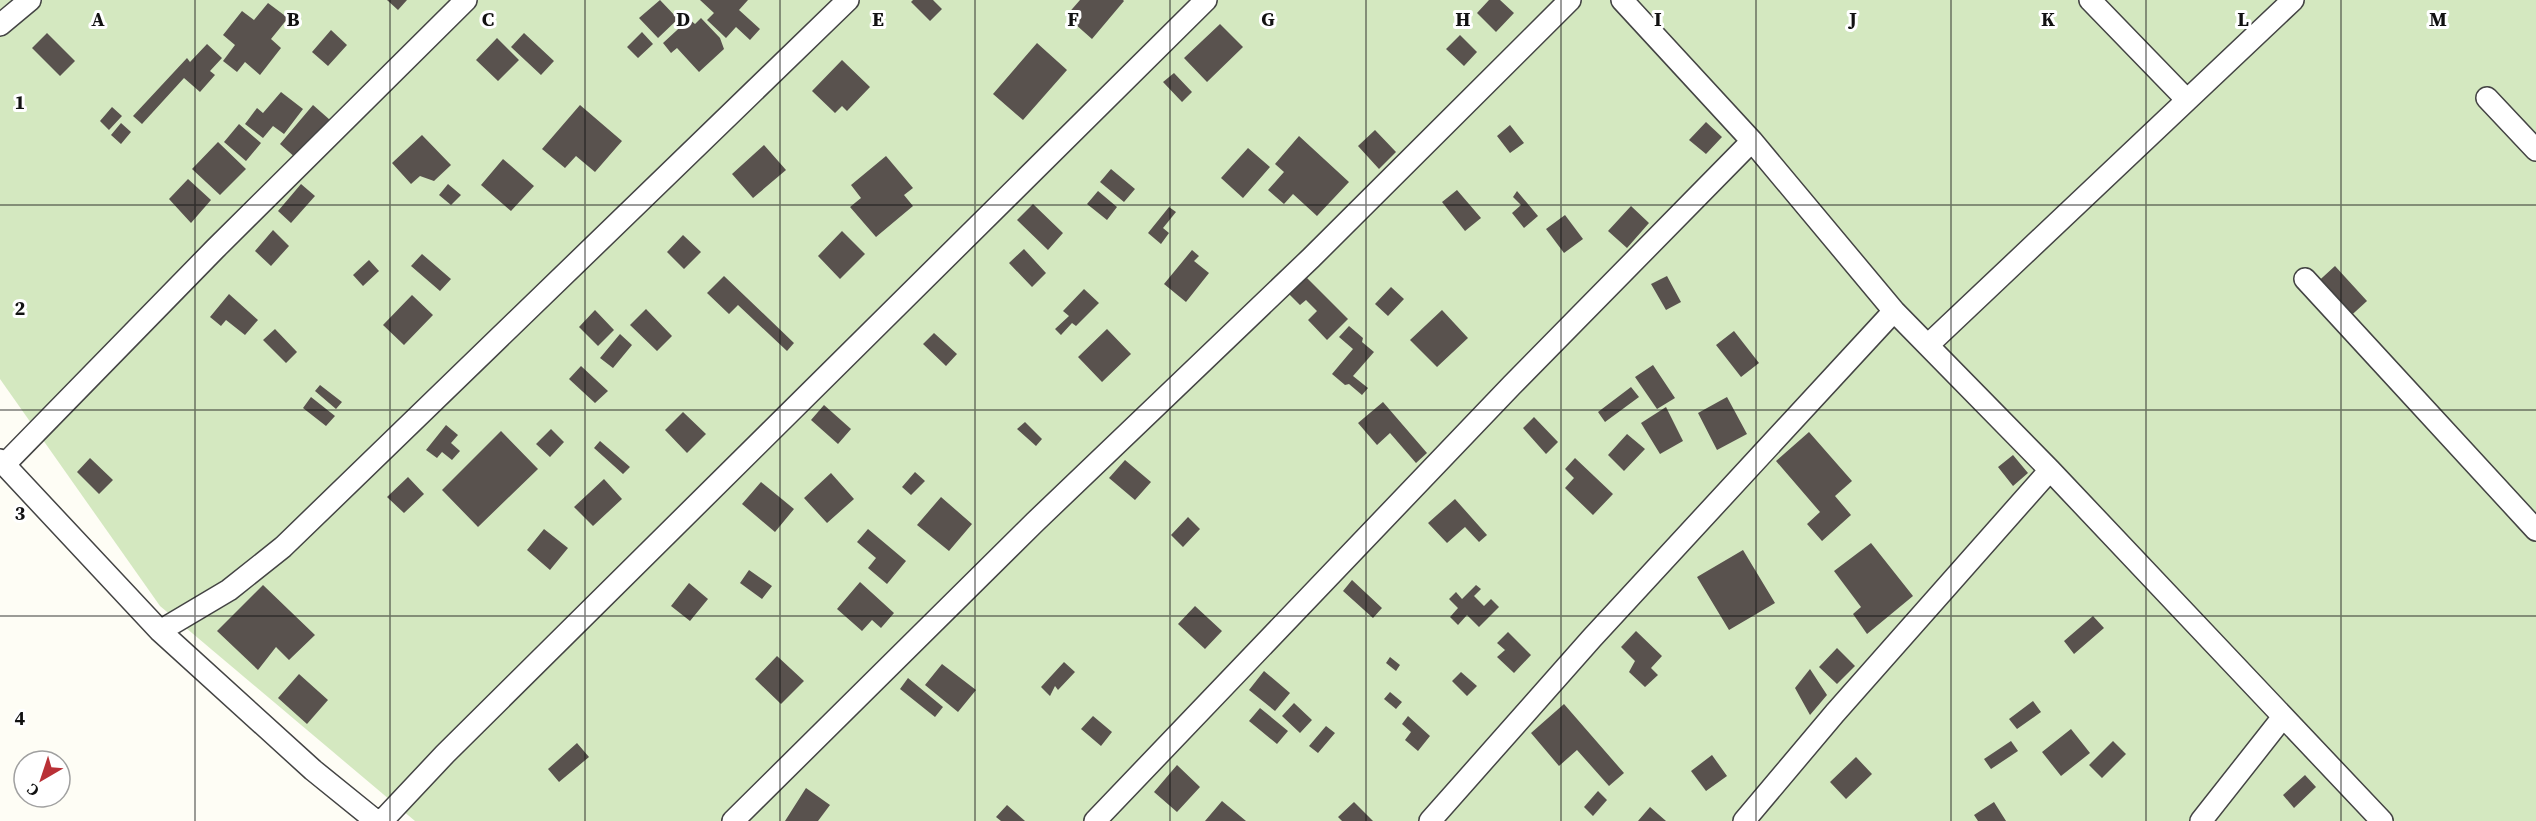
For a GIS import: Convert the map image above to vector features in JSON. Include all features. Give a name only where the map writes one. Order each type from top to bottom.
[{"type":"lane","points":[[0,25],[30,0]]},
{"type":"lane","points":[[376,821],[313,770],[160,631],[2,463],[466,0]]},
{"type":"lane","points":[[160,631],[229,590],[283,547],[848,0]]},
{"type":"lane","points":[[382,821],[445,754],[1206,0]]},
{"type":"lane","points":[[733,821],[1035,522],[1311,258],[1570,0]]},
{"type":"lane","points":[[1622,0],[1752,141],[1894,311],[2050,470],[2382,821]]},
{"type":"lane","points":[[2090,0],[2187,100]]},
{"type":"lane","points":[[1928,345],[2293,0]]},
{"type":"lane","points":[[2487,98],[2536,150]]},
{"type":"lane","points":[[1095,821],[1512,386],[1752,141]]},
{"type":"lane","points":[[2305,279],[2536,530]]},
{"type":"lane","points":[[1430,821],[1592,638],[1894,311]]},
{"type":"lane","points":[[1744,821],[1835,713],[2050,470]]},
{"type":"lane","points":[[2201,821],[2283,717]]},
{"type":"green space","points":[[0,0],[2536,0],[2536,821],[415,821],[160,606],[0,379]]},
{"type":"building","points":[[387,0],[407,0],[398,10]]},
{"type":"building","points":[[660,0],[678,19],[658,38],[639,18]]},
{"type":"building","points":[[700,0],[748,0],[739,10],[760,29],[750,40],[736,27],[726,38],[707,20],[714,13]]},
{"type":"building","points":[[913,0],[933,0],[942,9],[930,21],[911,2]]},
{"type":"building","points":[[1080,0],[1124,1],[1092,39],[1066,16]]},
{"type":"building","points":[[1489,0],[1500,0],[1514,13],[1496,32],[1477,13]]},
{"type":"building","points":[[268,3],[288,18],[271,39],[281,48],[260,75],[245,62],[237,72],[223,61],[235,45],[223,35],[242,11],[254,20]]},
{"type":"building","points":[[701,18],[720,38],[724,49],[699,72],[677,48],[671,53],[663,43],[689,19],[695,24]]},
{"type":"building","points":[[1220,24],[1243,47],[1207,82],[1184,58]]},
{"type":"building","points":[[331,30],[347,45],[328,66],[312,52]]},
{"type":"building","points":[[642,32],[653,44],[638,58],[627,47]]},
{"type":"building","points":[[47,33],[75,61],[60,76],[32,48]]},
{"type":"building","points":[[524,33],[554,61],[541,75],[511,47]]},
{"type":"building","points":[[1460,35],[1477,52],[1464,66],[1446,49]]},
{"type":"building","points":[[497,38],[519,60],[498,81],[476,60]]},
{"type":"building","points":[[1037,43],[1067,70],[1023,120],[993,94]]},
{"type":"building","points":[[207,44],[222,58],[210,71],[215,75],[200,92],[184,78],[142,124],[133,116],[187,58],[190,62]]},
{"type":"building","points":[[842,60],[870,87],[847,111],[842,106],[835,113],[812,91]]},
{"type":"building","points":[[1174,73],[1192,92],[1182,102],[1163,82]]},
{"type":"building","points":[[281,92],[303,109],[284,134],[273,126],[263,138],[245,124],[257,108],[263,113]]},
{"type":"building","points":[[313,105],[330,120],[297,159],[280,144]]},
{"type":"building","points":[[580,105],[622,141],[595,172],[576,156],[565,168],[542,149]]},
{"type":"building","points":[[112,107],[122,116],[109,130],[100,121]]},
{"type":"building","points":[[1706,122],[1722,137],[1706,154],[1689,140]]},
{"type":"building","points":[[121,123],[131,132],[121,144],[111,135]]},
{"type":"building","points":[[239,124],[261,143],[246,161],[224,142]]},
{"type":"building","points":[[1510,125],[1524,143],[1510,153],[1497,136]]},
{"type":"building","points":[[1375,130],[1396,152],[1379,169],[1358,146]]},
{"type":"building","points":[[422,135],[451,165],[434,181],[420,176],[411,184],[392,163]]},
{"type":"building","points":[[1299,136],[1349,182],[1317,216],[1293,194],[1284,204],[1268,190],[1284,172],[1275,164]]},
{"type":"building","points":[[218,142],[246,169],[220,195],[192,169]]},
{"type":"building","points":[[764,145],[786,170],[753,198],[732,174]]},
{"type":"building","points":[[1248,148],[1270,167],[1243,198],[1221,178]]},
{"type":"building","points":[[886,156],[913,188],[904,195],[913,206],[876,237],[850,207],[861,198],[851,185]]},
{"type":"building","points":[[503,159],[534,186],[511,211],[481,185]]},
{"type":"building","points":[[1111,169],[1135,189],[1124,202],[1100,182]]},
{"type":"building","points":[[188,179],[211,200],[191,223],[169,199]]},
{"type":"building","points":[[301,184],[315,196],[291,223],[278,211]]},
{"type":"building","points":[[448,184],[461,195],[451,205],[439,195]]},
{"type":"building","points":[[1457,190],[1481,218],[1465,231],[1442,202]]},
{"type":"building","points":[[1098,191],[1117,207],[1107,220],[1087,204]]},
{"type":"building","points":[[1517,191],[1538,216],[1524,228],[1512,213],[1521,205],[1513,197]]},
{"type":"building","points":[[1033,204],[1063,233],[1048,250],[1017,220]]},
{"type":"building","points":[[1631,206],[1649,223],[1627,248],[1608,231]]},
{"type":"building","points":[[1169,207],[1176,212],[1163,228],[1169,233],[1161,244],[1148,233]]},
{"type":"building","points":[[1565,215],[1583,239],[1564,253],[1546,229]]},
{"type":"building","points":[[273,230],[289,246],[271,266],[255,251]]},
{"type":"building","points":[[842,231],[865,254],[840,279],[818,256]]},
{"type":"building","points":[[683,235],[701,252],[684,269],[667,252]]},
{"type":"building","points":[[1024,249],[1046,273],[1032,287],[1009,263]]},
{"type":"building","points":[[1192,250],[1199,256],[1194,261],[1209,273],[1186,302],[1164,284]]},
{"type":"building","points":[[422,254],[451,279],[440,291],[411,266]]},
{"type":"building","points":[[369,260],[379,271],[363,286],[353,275]]},
{"type":"building","points":[[2335,266],[2367,301],[2344,322],[2312,287]]},
{"type":"building","points":[[724,276],[794,343],[787,351],[738,305],[729,314],[707,293]]},
{"type":"building","points":[[1667,276],[1681,302],[1666,310],[1651,284]]},
{"type":"building","points":[[1306,277],[1348,319],[1327,340],[1308,320],[1317,311],[1306,300],[1300,305],[1289,294]]},
{"type":"building","points":[[1391,287],[1404,299],[1388,316],[1375,304]]},
{"type":"building","points":[[1084,289],[1099,303],[1076,326],[1072,323],[1061,335],[1055,329],[1069,316],[1063,311]]},
{"type":"building","points":[[229,294],[258,320],[245,335],[226,320],[221,326],[210,317]]},
{"type":"building","points":[[412,295],[433,315],[404,345],[383,325]]},
{"type":"building","points":[[646,309],[672,336],[657,351],[630,325]]},
{"type":"building","points":[[595,310],[614,330],[598,346],[579,327]]},
{"type":"building","points":[[1442,310],[1468,338],[1437,367],[1410,340]]},
{"type":"building","points":[[1349,326],[1374,352],[1353,376],[1368,388],[1362,395],[1332,374],[1353,349],[1339,337]]},
{"type":"building","points":[[275,329],[297,352],[286,363],[263,340]]},
{"type":"building","points":[[1107,329],[1131,354],[1102,382],[1078,357]]},
{"type":"building","points":[[1734,331],[1759,363],[1741,377],[1716,345]]},
{"type":"building","points":[[934,333],[957,354],[946,366],[923,344]]},
{"type":"building","points":[[620,334],[632,345],[613,368],[600,358]]},
{"type":"building","points":[[1653,365],[1675,398],[1657,409],[1635,377]]},
{"type":"building","points":[[581,366],[608,391],[595,403],[569,379]]},
{"type":"building","points":[[320,385],[342,402],[336,409],[315,391]]},
{"type":"building","points":[[1631,387],[1639,397],[1605,422],[1598,412]]},
{"type":"building","points":[[311,397],[335,416],[326,426],[303,408]]},
{"type":"building","points":[[1727,397],[1747,434],[1717,450],[1698,413]]},
{"type":"building","points":[[1383,402],[1427,453],[1416,463],[1390,433],[1377,445],[1358,423]]},
{"type":"building","points":[[824,405],[851,429],[838,444],[811,420]]},
{"type":"building","points":[[1666,407],[1683,441],[1660,454],[1641,423]]},
{"type":"building","points":[[683,412],[706,434],[687,453],[665,430]]},
{"type":"building","points":[[1534,417],[1558,442],[1546,454],[1523,428]]},
{"type":"building","points":[[1025,422],[1042,439],[1036,446],[1017,429]]},
{"type":"building","points":[[446,425],[458,435],[451,443],[460,451],[452,460],[442,452],[437,458],[426,450]]},
{"type":"building","points":[[551,429],[564,442],[550,457],[536,444]]},
{"type":"building","points":[[501,431],[538,469],[478,527],[442,490]]},
{"type":"building","points":[[1809,432],[1852,481],[1835,496],[1851,515],[1822,541],[1807,524],[1820,512],[1776,461]]},
{"type":"building","points":[[1627,434],[1645,449],[1624,471],[1608,455]]},
{"type":"building","points":[[600,441],[630,467],[623,474],[594,448]]},
{"type":"building","points":[[2013,455],[2028,473],[2013,486],[1998,467]]},
{"type":"building","points":[[90,458],[113,480],[99,494],[77,472]]},
{"type":"building","points":[[1575,458],[1613,494],[1593,515],[1565,488],[1574,478],[1565,469]]},
{"type":"building","points":[[1125,460],[1151,482],[1135,500],[1109,478]]},
{"type":"building","points":[[915,472],[925,481],[911,495],[902,487]]},
{"type":"building","points":[[831,473],[854,499],[827,523],[804,498]]},
{"type":"building","points":[[408,477],[424,494],[404,513],[387,497]]},
{"type":"building","points":[[604,479],[622,499],[593,526],[574,507]]},
{"type":"building","points":[[761,482],[794,509],[775,532],[742,504]]},
{"type":"building","points":[[941,497],[972,524],[949,551],[917,525]]},
{"type":"building","points":[[1455,499],[1487,535],[1479,542],[1465,527],[1447,543],[1428,523]]},
{"type":"building","points":[[1188,517],[1200,529],[1183,547],[1171,535]]},
{"type":"building","points":[[544,529],[568,548],[550,570],[527,550]]},
{"type":"building","points":[[868,529],[906,561],[887,584],[868,568],[876,558],[857,542]]},
{"type":"building","points":[[1871,543],[1913,596],[1867,634],[1853,614],[1861,607],[1834,571]]},
{"type":"building","points":[[1743,550],[1775,603],[1729,630],[1697,577]]},
{"type":"building","points":[[749,570],[772,586],[762,599],[740,583]]},
{"type":"building","points":[[1352,580],[1382,608],[1373,618],[1343,591]]},
{"type":"building","points":[[860,582],[894,613],[881,628],[872,620],[862,631],[837,609]]},
{"type":"building","points":[[689,583],[708,599],[690,621],[671,606]]},
{"type":"building","points":[[263,585],[315,635],[289,660],[276,647],[258,670],[217,631]]},
{"type":"building","points":[[1476,585],[1481,589],[1474,596],[1484,606],[1491,599],[1499,607],[1479,627],[1467,615],[1458,625],[1450,617],[1458,608],[1449,599],[1456,592],[1462,599]]},
{"type":"building","points":[[1195,606],[1222,631],[1205,649],[1178,624]]},
{"type":"building","points":[[2093,616],[2104,628],[2074,654],[2064,641]]},
{"type":"building","points":[[1636,631],[1662,656],[1651,668],[1658,675],[1645,687],[1629,672],[1635,661],[1621,647]]},
{"type":"building","points":[[1508,632],[1531,655],[1514,673],[1497,657],[1505,650],[1497,643]]},
{"type":"building","points":[[1837,648],[1855,666],[1837,684],[1819,667]]},
{"type":"building","points":[[777,656],[804,681],[781,704],[755,679]]},
{"type":"building","points":[[1390,657],[1400,665],[1396,671],[1386,663]]},
{"type":"building","points":[[1064,662],[1075,672],[1058,690],[1055,686],[1050,696],[1041,687]]},
{"type":"building","points":[[942,664],[976,690],[958,712],[925,685]]},
{"type":"building","points":[[1810,669],[1827,695],[1810,715],[1795,688]]},
{"type":"building","points":[[1264,671],[1290,693],[1275,711],[1249,690]]},
{"type":"building","points":[[1461,672],[1477,686],[1467,696],[1452,681]]},
{"type":"building","points":[[299,674],[328,700],[307,724],[278,698]]},
{"type":"building","points":[[908,678],[943,707],[935,717],[900,689]]},
{"type":"building","points":[[1390,692],[1402,702],[1396,709],[1384,699]]},
{"type":"building","points":[[2033,701],[2041,712],[2017,729],[2009,719]]},
{"type":"building","points":[[1294,703],[1312,720],[1300,733],[1282,716]]},
{"type":"building","points":[[1564,704],[1624,773],[1609,786],[1577,750],[1559,766],[1531,733]]},
{"type":"building","points":[[1260,708],[1288,731],[1277,744],[1249,721]]},
{"type":"building","points":[[1093,716],[1112,732],[1101,746],[1081,729]]},
{"type":"building","points":[[1408,716],[1430,736],[1418,751],[1405,740],[1411,732],[1402,724]]},
{"type":"building","points":[[1326,726],[1335,733],[1318,753],[1309,746]]},
{"type":"building","points":[[2071,729],[2090,753],[2061,776],[2042,752]]},
{"type":"building","points":[[2011,741],[2018,751],[1991,769],[1984,759]]},
{"type":"building","points":[[2113,741],[2126,754],[2102,778],[2089,765]]},
{"type":"building","points":[[577,743],[589,757],[559,782],[548,769]]},
{"type":"building","points":[[1712,755],[1727,776],[1706,791],[1691,771]]},
{"type":"building","points":[[1856,757],[1872,774],[1846,799],[1830,782]]},
{"type":"building","points":[[1177,765],[1200,787],[1177,812],[1154,792]]},
{"type":"building","points":[[2305,775],[2316,787],[2294,808],[2283,795]]},
{"type":"building","points":[[806,788],[830,805],[818,821],[785,821]]},
{"type":"building","points":[[1598,791],[1607,800],[1593,816],[1584,807]]},
{"type":"building","points":[[1222,801],[1246,821],[1205,821]]},
{"type":"building","points":[[1354,802],[1373,821],[1342,821],[1338,817]]},
{"type":"building","points":[[1994,802],[2006,821],[1978,821],[1974,815]]},
{"type":"building","points":[[1007,805],[1025,821],[1001,821],[996,817]]},
{"type":"building","points":[[1650,807],[1666,821],[1638,821]]}]
